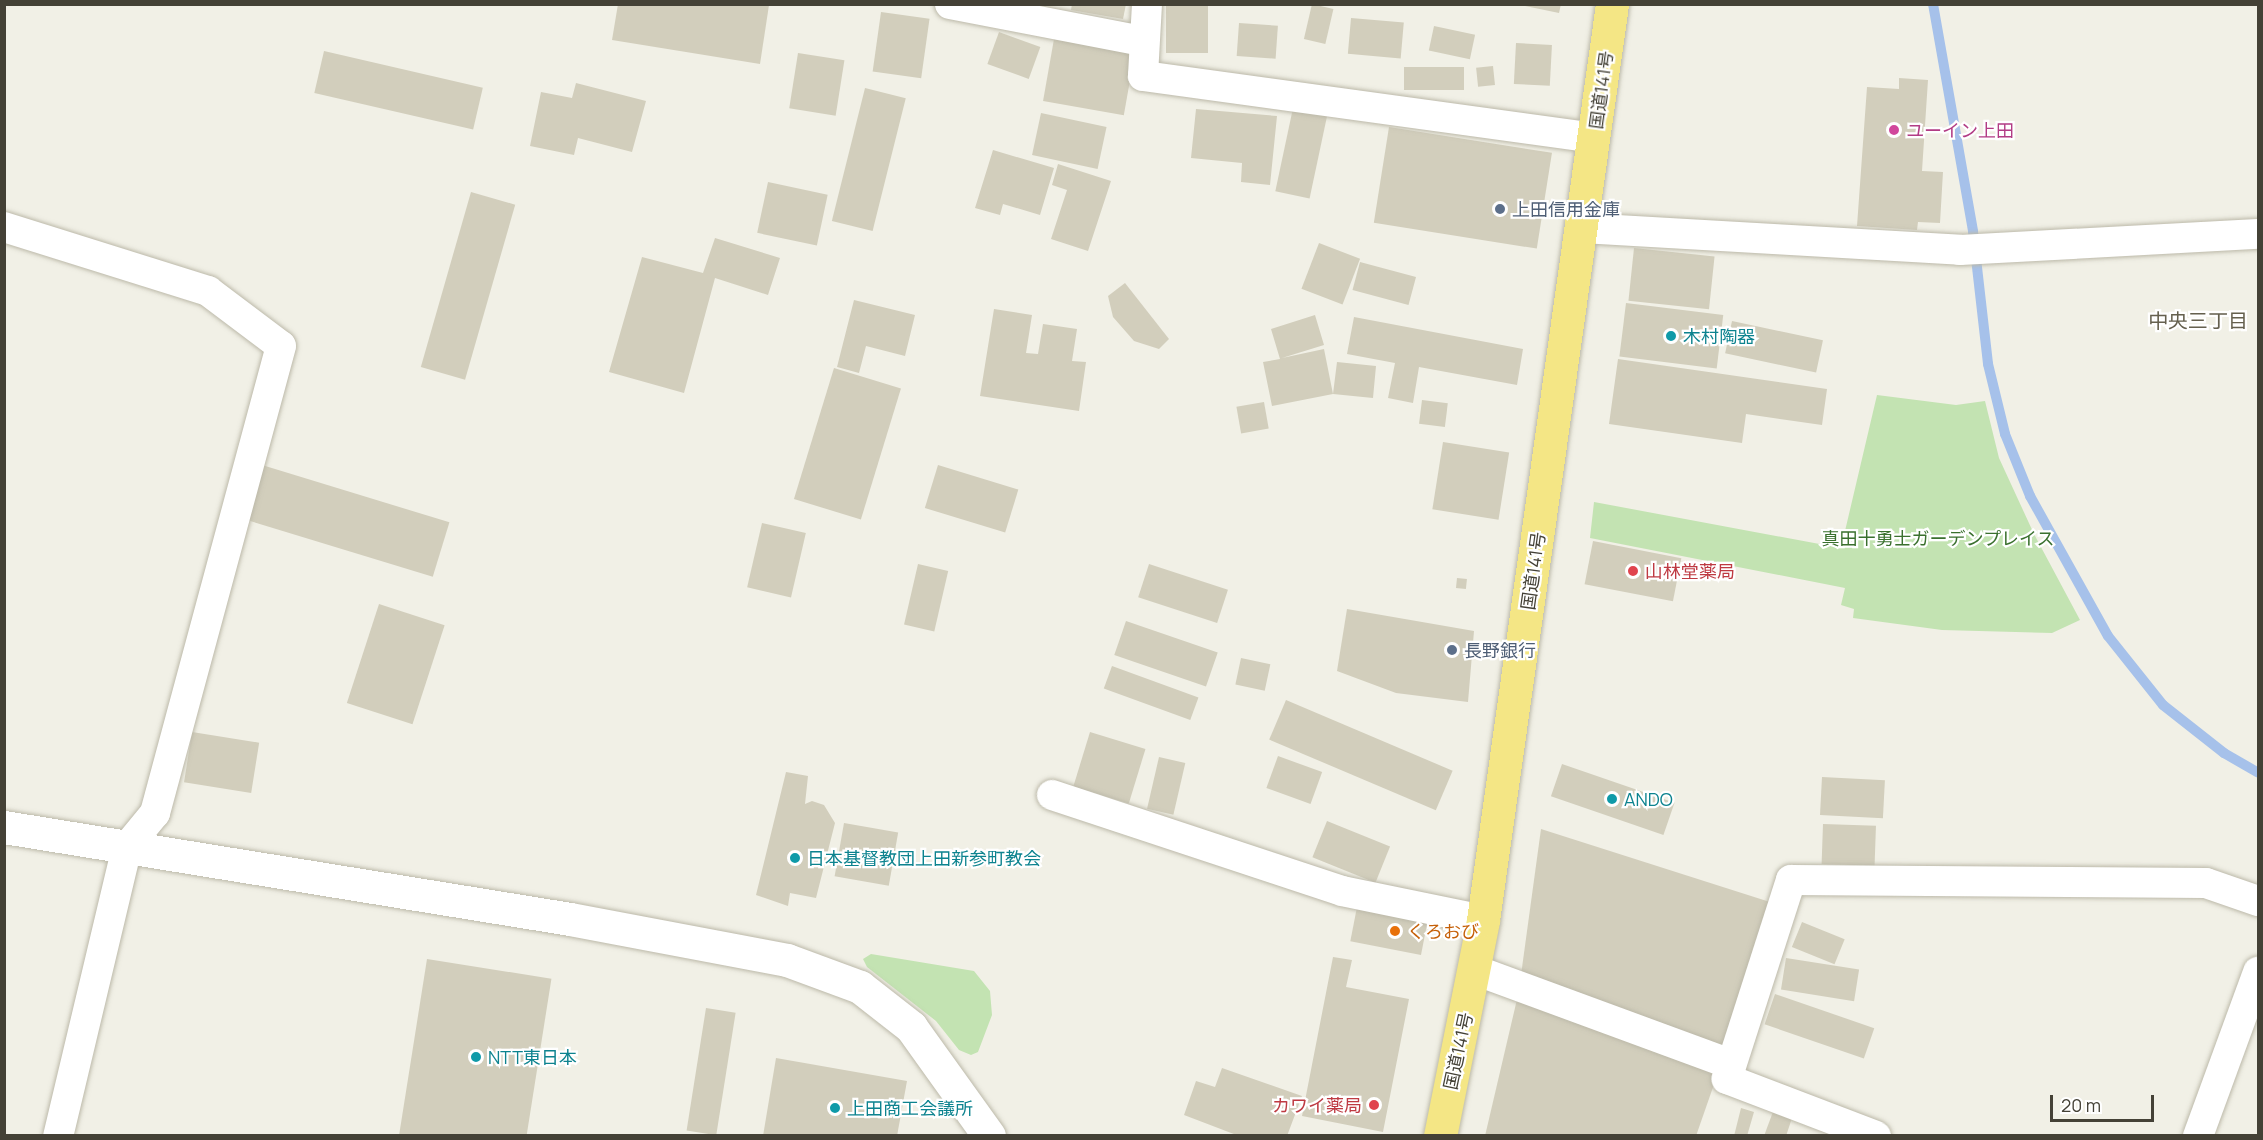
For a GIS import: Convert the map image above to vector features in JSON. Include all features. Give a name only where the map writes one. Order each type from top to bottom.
[{"type":"highway","name":"国道141号","points":[[1440,1136],[1475,970],[1612,4]]},
{"type":"street","points":[[950,4],[1055,14],[1143,41]]},
{"type":"street","points":[[1147,4],[1143,41],[1143,76],[1594,138]]},
{"type":"street","points":[[4,227],[208,291],[281,346],[155,813],[127,847],[58,1136]]},
{"type":"street","points":[[1582,228],[1960,250],[2259,234]]},
{"type":"street","points":[[1053,795],[1342,891],[1482,920]]},
{"type":"street","points":[[4,827],[570,920],[787,960],[860,987],[911,1026],[989,1136]]},
{"type":"street","points":[[1876,1136],[1727,1079],[1791,880],[2206,883],[2259,901]]},
{"type":"street","points":[[1475,970],[1730,1064]]},
{"type":"street","points":[[2198,1136],[2259,972]]},
{"type":"green space","name":"真田十勇士ガーデンプレイス","points":[[1877,395],[1956,405],[1985,401],[1999,458],[2034,534],[2080,620],[2052,633],[1942,630],[1853,618],[1854,609],[1841,605],[1845,588],[1590,538],[1594,502],[1841,548]]},
{"type":"green space","points":[[871,954],[974,971],[990,991],[992,1015],[978,1052],[971,1055],[959,1050],[936,1021],[867,967],[863,959]]},
{"type":"building","points":[[618,4],[769,5],[760,64],[612,40]]},
{"type":"building","points":[[1072,4],[1126,4],[1123,19],[1071,10]]},
{"type":"building","points":[[1312,4],[1333,9],[1325,44],[1304,39]]},
{"type":"building","points":[[1515,4],[1561,4],[1559,13]]},
{"type":"building","points":[[1166,5],[1208,5],[1208,53],[1166,53]]},
{"type":"building","points":[[881,12],[930,19],[921,78],[873,71]]},
{"type":"building","points":[[1351,18],[1404,23],[1401,58],[1348,54]]},
{"type":"building","points":[[1239,23],[1278,26],[1276,59],[1237,56]]},
{"type":"building","points":[[1434,26],[1475,35],[1470,59],[1429,50]]},
{"type":"building","points":[[999,32],[1040,47],[1029,79],[987,64]]},
{"type":"building","points":[[1054,39],[1135,53],[1124,115],[1043,101]]},
{"type":"building","points":[[1516,43],[1552,45],[1550,86],[1514,84]]},
{"type":"building","points":[[324,51],[483,88],[473,130],[314,93]]},
{"type":"building","points":[[798,53],[844,60],[836,116],[789,108]]},
{"type":"building","points":[[1493,66],[1495,85],[1478,87],[1476,68]]},
{"type":"building","points":[[1404,67],[1464,67],[1464,90],[1404,90]]},
{"type":"building","name":"ユーイン上田","points":[[1899,78],[1928,80],[1922,171],[1943,172],[1940,223],[1918,222],[1917,230],[1857,226],[1867,87],[1899,89]]},
{"type":"building","points":[[576,83],[646,101],[632,152],[578,138],[574,155],[530,146],[541,92],[572,98]]},
{"type":"building","points":[[865,88],[906,98],[873,231],[832,221]]},
{"type":"building","points":[[1293,108],[1327,115],[1310,198],[1275,191]]},
{"type":"building","points":[[1196,109],[1277,116],[1270,185],[1241,182],[1242,163],[1191,158]]},
{"type":"building","points":[[1041,113],[1107,127],[1098,169],[1032,155]]},
{"type":"building","points":[[1389,127],[1552,153],[1537,249],[1374,223]]},
{"type":"building","points":[[993,150],[1054,168],[1040,215],[1003,204],[1000,215],[975,208]]},
{"type":"building","points":[[1058,164],[1111,181],[1088,251],[1051,239],[1067,190],[1052,185]]},
{"type":"building","points":[[768,182],[828,195],[817,246],[757,233]]},
{"type":"building","points":[[471,192],[515,205],[465,380],[421,367]]},
{"type":"building","points":[[715,238],[780,258],[768,295],[715,278],[684,393],[609,372],[642,257],[703,273]]},
{"type":"building","points":[[1319,243],[1360,259],[1343,305],[1301,289]]},
{"type":"building","points":[[1634,248],[1715,256],[1709,309],[1628,301]]},
{"type":"building","points":[[1360,262],[1416,277],[1409,305],[1352,290]]},
{"type":"building","points":[[1125,283],[1169,339],[1159,349],[1134,341],[1113,317],[1108,296]]},
{"type":"building","points":[[854,300],[915,315],[905,356],[866,346],[859,373],[837,367]]},
{"type":"building","name":"木村陶器","points":[[1626,303],[1723,315],[1717,369],[1619,357]]},
{"type":"building","points":[[994,309],[1032,315],[1026,353],[1038,354],[1043,324],[1077,329],[1072,361],[1086,362],[1079,411],[980,396]]},
{"type":"building","points":[[1315,315],[1324,345],[1282,358],[1324,349],[1333,394],[1272,406],[1263,362],[1280,359],[1271,329]]},
{"type":"building","points":[[1354,317],[1523,349],[1517,385],[1419,367],[1413,403],[1388,398],[1395,363],[1347,354]]},
{"type":"building","points":[[1732,321],[1823,340],[1816,373],[1725,353]]},
{"type":"building","points":[[1618,359],[1827,389],[1822,425],[1746,414],[1742,443],[1609,424]]},
{"type":"building","points":[[1337,362],[1376,366],[1373,398],[1333,394]]},
{"type":"building","points":[[834,368],[901,388],[861,519],[794,499]]},
{"type":"building","points":[[1422,400],[1448,403],[1445,427],[1419,424]]},
{"type":"building","points":[[1264,402],[1269,429],[1241,433],[1236,407]]},
{"type":"building","points":[[1443,442],[1509,452],[1499,520],[1432,509]]},
{"type":"building","points":[[262,465],[449,522],[433,577],[245,520]]},
{"type":"building","points":[[938,465],[1018,490],[1005,533],[925,508]]},
{"type":"building","points":[[762,523],[806,533],[791,597],[747,587]]},
{"type":"building","name":"山林堂薬局","points":[[1593,541],[1681,558],[1673,601],[1585,584]]},
{"type":"building","points":[[918,564],[948,571],[934,631],[904,624]]},
{"type":"building","points":[[1149,564],[1228,590],[1217,623],[1138,597]]},
{"type":"building","points":[[1457,578],[1467,579],[1466,589],[1456,588]]},
{"type":"building","points":[[379,604],[445,625],[412,724],[347,703]]},
{"type":"building","points":[[1347,609],[1474,631],[1468,702],[1396,693],[1337,671]]},
{"type":"building","points":[[1126,621],[1218,653],[1206,687],[1114,655]]},
{"type":"building","points":[[1241,658],[1270,664],[1265,691],[1235,684]]},
{"type":"building","points":[[1112,666],[1198,697],[1190,720],[1104,689]]},
{"type":"building","points":[[1286,700],[1453,771],[1436,810],[1269,740]]},
{"type":"building","points":[[192,732],[259,743],[251,793],[184,782]]},
{"type":"building","points":[[1090,732],[1145,749],[1129,803],[1073,787]]},
{"type":"building","points":[[1278,756],[1322,772],[1311,804],[1266,788]]},
{"type":"building","points":[[1159,757],[1185,763],[1173,815],[1147,809]]},
{"type":"building","name":"ANDO","points":[[1562,764],[1675,803],[1663,835],[1551,796]]},
{"type":"building","name":"日本基督教団上田新参町教会","points":[[786,772],[808,776],[805,804],[812,801],[824,805],[835,823],[816,898],[790,893],[788,906],[756,895]]},
{"type":"building","points":[[1822,777],[1885,780],[1883,818],[1820,815]]},
{"type":"building","points":[[1327,821],[1390,846],[1375,883],[1312,857]]},
{"type":"building","points":[[844,823],[898,833],[889,886],[835,876]]},
{"type":"building","points":[[1823,824],[1876,826],[1875,866],[1822,864]]},
{"type":"building","points":[[1541,829],[1773,903],[1727,1048],[1521,975]]},
{"type":"building","points":[[1357,907],[1428,921],[1421,955],[1350,941]]},
{"type":"building","points":[[1802,922],[1845,939],[1835,964],[1792,947]]},
{"type":"building","points":[[1333,957],[1352,960],[1346,987],[1409,999],[1383,1132],[1302,1116]]},
{"type":"building","points":[[1786,958],[1859,970],[1854,1001],[1781,990]]},
{"type":"building","name":"NTT東日本","points":[[427,959],[551,979],[527,1136],[399,1136]]},
{"type":"building","points":[[1775,994],[1874,1028],[1864,1058],[1765,1024]]},
{"type":"building","points":[[1518,995],[1719,1070],[1696,1136],[1485,1136]]},
{"type":"building","points":[[706,1008],[736,1013],[716,1135],[687,1130]]},
{"type":"building","name":"上田商工会議所","points":[[776,1058],[907,1081],[897,1136],[763,1136]]},
{"type":"building","points":[[1222,1068],[1302,1096],[1287,1136],[1239,1136],[1184,1115],[1196,1081],[1215,1087]]},
{"type":"building","points":[[1741,1108],[1754,1112],[1747,1136],[1734,1136]]},
{"type":"building","points":[[1774,1109],[1793,1115],[1786,1136],[1764,1136]]},
{"type":"waterway","points":[[1933,4],[1973,232],[1988,364],[2005,434],[2030,496],[2108,636],[2163,705],[2224,753],[2258,773]]},
{"type":"place","name":"ユーイン上田","points":[[1894,130]]},
{"type":"place","name":"上田信用金庫","points":[[1500,209]]},
{"type":"place","name":"木村陶器","points":[[1671,336]]},
{"type":"place","name":"山林堂薬局","points":[[1633,571]]},
{"type":"place","name":"長野銀行","points":[[1452,650]]},
{"type":"place","name":"ANDO","points":[[1612,799]]},
{"type":"place","name":"日本基督教団上田新参町教会","points":[[795,858]]},
{"type":"place","name":"くろおび","points":[[1395,931]]},
{"type":"place","name":"NTT東日本","points":[[476,1057]]},
{"type":"place","name":"カワイ薬局","points":[[1374,1105]]},
{"type":"place","name":"上田商工会議所","points":[[835,1108]]},
{"type":"district","name":"中央三丁目","points":[[2198,320]]}]
